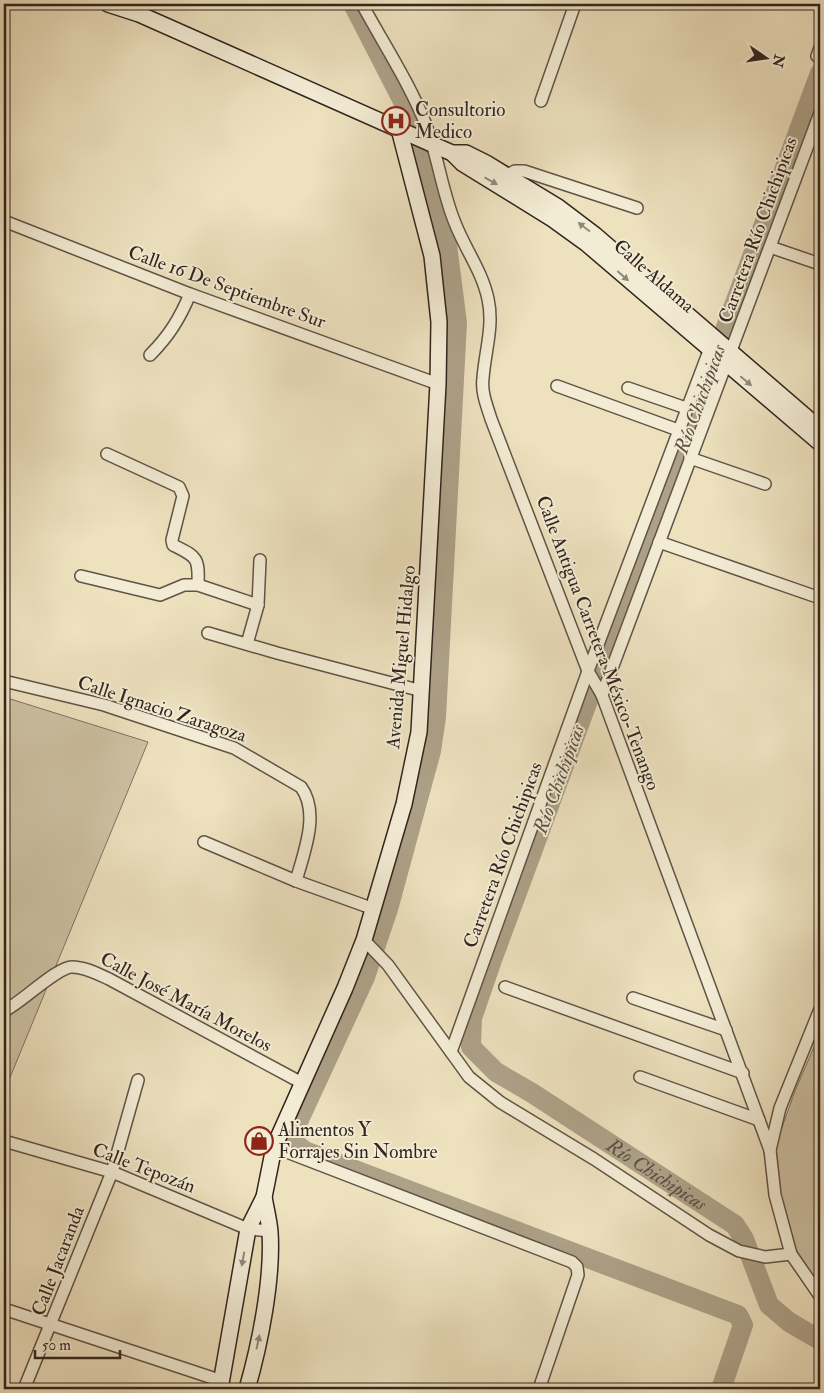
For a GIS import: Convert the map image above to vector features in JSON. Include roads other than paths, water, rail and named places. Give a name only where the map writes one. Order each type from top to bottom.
[{"type":"street","name":"Calle Aldama","points":[[108,4],[140,14],[452,153],[462,163],[551,218],[587,244],[729,359],[820,429]]},
{"type":"street","name":"Calle Antigua Carretera México-Tenango","points":[[362,4],[421,114],[416,136],[454,222],[482,276],[489,300],[490,320],[488,352],[482,379],[484,395],[589,672],[600,691],[770,1150]]},
{"type":"street","points":[[541,102],[575,4]]},
{"type":"street","name":"Carretera Río Chichipicas","points":[[600,691],[729,359],[820,113]]},
{"type":"street","name":"Avenida Miguel Hidalgo","points":[[221,1385],[248,1228],[264,1197],[274,1147],[366,942],[404,804],[419,732],[438,384],[439,322],[416,136]]},
{"type":"street","name":"Calle Aldama","points":[[452,153],[466,153],[507,175],[558,207],[595,234],[711,344]]},
{"type":"street","points":[[507,175],[516,171],[524,171],[637,208]]},
{"type":"street","name":"Calle 16 De Septiembre Sur","points":[[4,220],[190,294],[438,384]]},
{"type":"street","points":[[770,248],[820,264]]},
{"type":"street","points":[[150,355],[169,336],[190,294]]},
{"type":"street","name":"Carretera Río Chichipicas","points":[[451,1052],[711,344]]},
{"type":"street","name":"Calle Aldama","points":[[729,359],[820,443]]},
{"type":"street","points":[[557,386],[678,430]]},
{"type":"street","points":[[628,388],[686,408]]},
{"type":"street","points":[[107,454],[179,487],[182,491],[183,496],[172,540],[173,545],[196,559],[199,564],[198,585]]},
{"type":"street","points":[[690,458],[765,484]]},
{"type":"street","points":[[659,542],[820,598]]},
{"type":"street","points":[[247,644],[258,604],[260,560]]},
{"type":"street","points":[[81,576],[160,595],[184,585],[198,585],[258,604]]},
{"type":"street","points":[[208,632],[422,691]]},
{"type":"street","name":"Calle Ignacio Zaragoza","points":[[4,681],[104,705],[226,745],[266,764],[301,786],[308,796],[309,827],[296,881]]},
{"type":"street","points":[[204,842],[296,881],[374,909]]},
{"type":"street","points":[[366,942],[388,965],[470,1077],[500,1102],[594,1159],[709,1235],[739,1251],[754,1256],[791,1254]]},
{"type":"street","name":"Calle José María Morelos","points":[[4,1011],[59,972],[70,966],[82,968],[109,979],[302,1083]]},
{"type":"street","points":[[505,987],[743,1074]]},
{"type":"street","points":[[633,998],[726,1030]]},
{"type":"street","points":[[820,1010],[780,1108],[770,1150],[775,1195],[791,1254],[820,1296]]},
{"type":"street","points":[[640,1076],[759,1120]]},
{"type":"street","name":"Calle Jacaranda","points":[[24,1389],[52,1325],[112,1172],[138,1080]]},
{"type":"street","name":"Calle Tepozán","points":[[4,1140],[112,1172],[248,1228],[270,1231]]},
{"type":"street","points":[[274,1147],[572,1262],[577,1268],[578,1275],[539,1389]]},
{"type":"street","name":"Avenida Miguel Hidalgo","points":[[247,1389],[260,1337],[266,1288],[270,1231],[264,1197]]},
{"type":"street","points":[[4,1309],[221,1385]]},
{"type":"waterway","points":[[353,4],[412,119],[446,237],[457,323],[436,717],[431,751],[388,909],[365,977],[297,1124],[293,1142],[305,1151],[738,1315],[743,1325],[721,1389]]},
{"type":"waterway","name":"Río Chichipicas","points":[[820,73],[492,960],[472,1018],[471,1047],[496,1072],[532,1093],[735,1225],[744,1239],[769,1305],[789,1322],[820,1340]]},
{"type":"place","name":"Consultorio Medico","points":[[396,121]]},
{"type":"place","name":"Alimentos Y Forrajes Sin Nombre","points":[[259,1141]]}]
